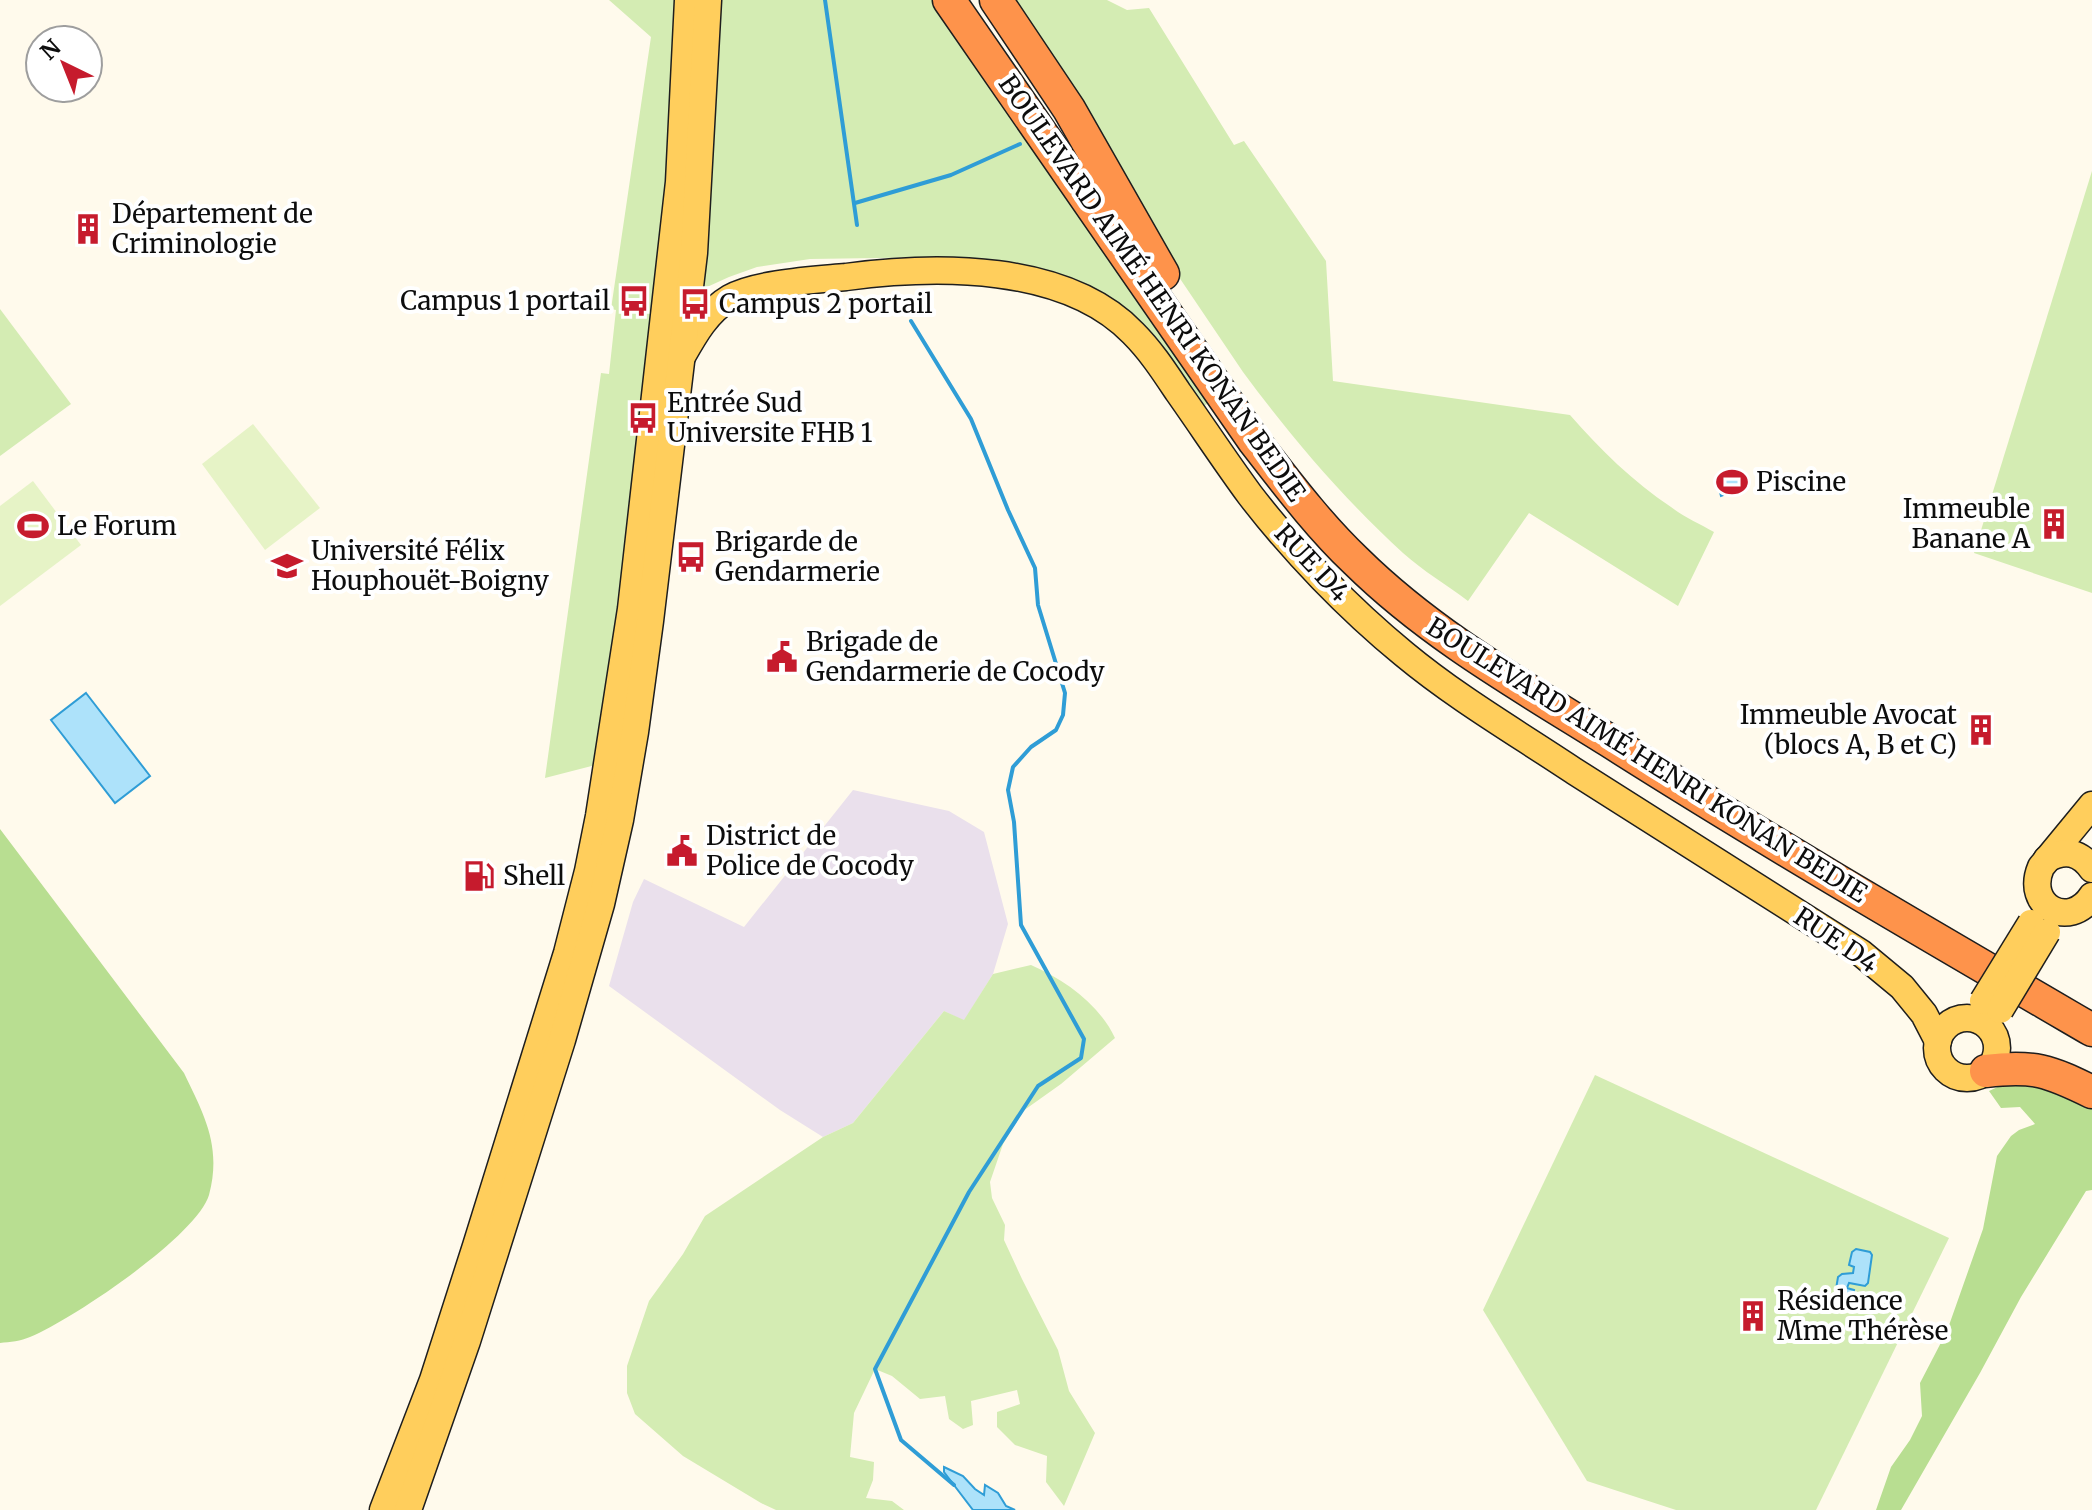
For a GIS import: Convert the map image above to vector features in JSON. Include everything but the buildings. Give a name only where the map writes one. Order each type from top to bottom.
[{"type":"highway","name":"BOULEVARD AIMÉ HENRI KONAN BEDIE","points":[[949,0],[1254,441],[1308,510],[1356,561],[1427,624],[1489,665],[1802,860],[2092,1030]]},
{"type":"highway","name":"BOULEVARD AIMÉ HENRI KONAN BEDIE","points":[[973,0],[1163,274],[1267,431],[1321,499],[1367,549],[1437,609],[1498,650],[1810,843],[2092,1004]]},
{"type":"highway","points":[[996,0],[1069,109],[1163,274]]},
{"type":"highway","points":[[1986,1071],[2034,1069],[2055,1074],[2092,1092]]},
{"type":"main road","points":[[383,1510],[433,1380],[567,953],[591,858],[631,609],[679,182],[688,0]]},
{"type":"main road","points":[[408,1510],[467,1341],[562,1040],[601,904],[620,820],[635,732],[694,253],[708,0]]},
{"type":"main road","name":"RUE D4","points":[[680,360],[695,333],[728,299],[748,290],[806,281],[866,274],[956,271],[1042,282],[1091,303],[1131,331],[1156,359],[1270,518],[1331,586],[1403,653],[1466,701],[1861,953],[1902,987],[1924,1014],[1938,1041],[1939,1058],[1948,1071],[1971,1077],[1986,1071]]},
{"type":"main road","points":[[2061,919],[2039,895],[2037,876],[2047,859],[2092,805]]},
{"type":"main road","points":[[2047,859],[2065,853],[2075,854],[2092,869]]},
{"type":"main road","points":[[1938,1041],[1945,1027],[1952,1022],[1986,1016],[2061,919],[2080,909],[2092,896]]},
{"type":"main road","points":[[1986,1016],[1997,1050],[1986,1071]]},
{"type":"shaded area","points":[[853,790],[949,811],[984,832],[1008,924],[993,974],[964,1021],[944,1011],[853,1123],[823,1137],[780,1110],[609,986],[633,902],[644,879],[744,927]]},
{"type":"green space","points":[[609,0],[940,0],[1214,398],[1202,408],[1144,333],[1000,264],[945,257],[810,259],[757,267],[707,287],[686,307],[611,761],[545,778],[601,373],[609,374],[616,310],[611,309],[651,37]]},
{"type":"green space","points":[[992,0],[1107,0],[1127,10],[1149,8],[1234,145],[1244,141],[1326,261],[1333,381],[1570,415],[1643,487],[1681,514],[1714,532],[1678,606],[1529,513],[1468,601],[1403,553],[1318,466],[1243,372]]},
{"type":"green space","points":[[2092,171],[2092,593],[1974,553]]},
{"type":"green space","points":[[0,309],[71,404],[0,456]]},
{"type":"green space","points":[[253,424],[320,508],[265,550],[202,464]]},
{"type":"green space","name":"Le Forum","points":[[33,481],[81,545],[0,606],[0,506]]},
{"type":"green space","points":[[0,829],[184,1073],[209,1131],[213,1161],[209,1195],[200,1212],[158,1254],[101,1296],[49,1328],[30,1337],[0,1343]]},
{"type":"green space","points":[[1031,965],[1080,994],[1100,1014],[1115,1038],[1061,1084],[1023,1111],[1003,1144],[990,1182],[992,1198],[1005,1225],[1004,1240],[1058,1350],[1069,1391],[1095,1433],[1064,1506],[1046,1482],[1047,1456],[1015,1445],[997,1427],[997,1412],[1020,1404],[1017,1390],[971,1401],[973,1425],[963,1429],[949,1419],[945,1396],[920,1399],[892,1376],[875,1369],[854,1413],[850,1457],[874,1462],[873,1480],[866,1498],[892,1501],[904,1510],[776,1510],[761,1503],[683,1456],[635,1414],[627,1393],[627,1366],[649,1301],[683,1254],[705,1216],[823,1137],[853,1123],[944,1011],[964,1020],[993,974]]},
{"type":"green space","points":[[1595,1075],[1949,1238],[1816,1510],[1676,1510],[1587,1481],[1483,1310]]},
{"type":"green space","points":[[2031,1083],[2092,1108],[2092,1190],[2086,1191],[2021,1297],[1901,1510],[1876,1510],[1891,1467],[1922,1416],[1920,1383],[1947,1331],[1983,1229],[1997,1156],[2011,1136],[2035,1124],[2020,1107],[2001,1108],[1989,1091],[2002,1085]]},
{"type":"water","name":"Piscine","points":[[1743,474],[1748,486],[1721,496],[1716,478]]},
{"type":"water","points":[[86,693],[150,776],[115,803],[51,720]]},
{"type":"water","points":[[1856,1249],[1872,1255],[1868,1283],[1865,1286],[1849,1283],[1847,1288],[1854,1290],[1853,1294],[1843,1297],[1836,1289],[1838,1277],[1853,1273],[1854,1267],[1849,1265],[1852,1252]]},
{"type":"water","points":[[944,1467],[963,1476],[984,1495],[985,1485],[998,1493],[1006,1506],[1015,1510],[973,1510],[944,1472]]},
{"type":"waterway","points":[[825,0],[857,225]]},
{"type":"waterway","points":[[855,203],[951,175],[1020,144]]},
{"type":"waterway","points":[[911,321],[971,419],[1035,568],[1038,605],[1065,693],[1063,715],[1056,730],[1031,747],[1013,767],[1008,790],[1014,822],[1021,925],[1084,1039],[1081,1058],[1038,1086],[969,1192],[875,1369],[901,1440],[954,1485]]},
{"type":"place","name":"Département de Criminologie","points":[[88,229]]},
{"type":"place","name":"Campus 1 portail","points":[[634,301]]},
{"type":"place","name":"Campus 2 portail","points":[[695,304]]},
{"type":"place","name":"Entrée Sud Universite FHB 1","points":[[643,418]]},
{"type":"place","name":"Piscine","points":[[1732,482]]},
{"type":"place","name":"Immeuble Banane A","points":[[2054,524]]},
{"type":"place","name":"Le Forum","points":[[33,526]]},
{"type":"place","name":"Brigarde de Gendarmerie","points":[[691,557]]},
{"type":"place","name":"Université Félix Houphouët-Boigny","points":[[287,566]]},
{"type":"place","name":"Brigade de Gendarmerie de Cocody","points":[[782,657]]},
{"type":"place","name":"Immeuble Avocat (blocs A, B et C)","points":[[1981,730]]},
{"type":"place","name":"District de Police de Cocody","points":[[682,851]]},
{"type":"place","name":"Shell","points":[[479,876]]},
{"type":"place","name":"Résidence Mme Thérèse","points":[[1753,1316]]}]
